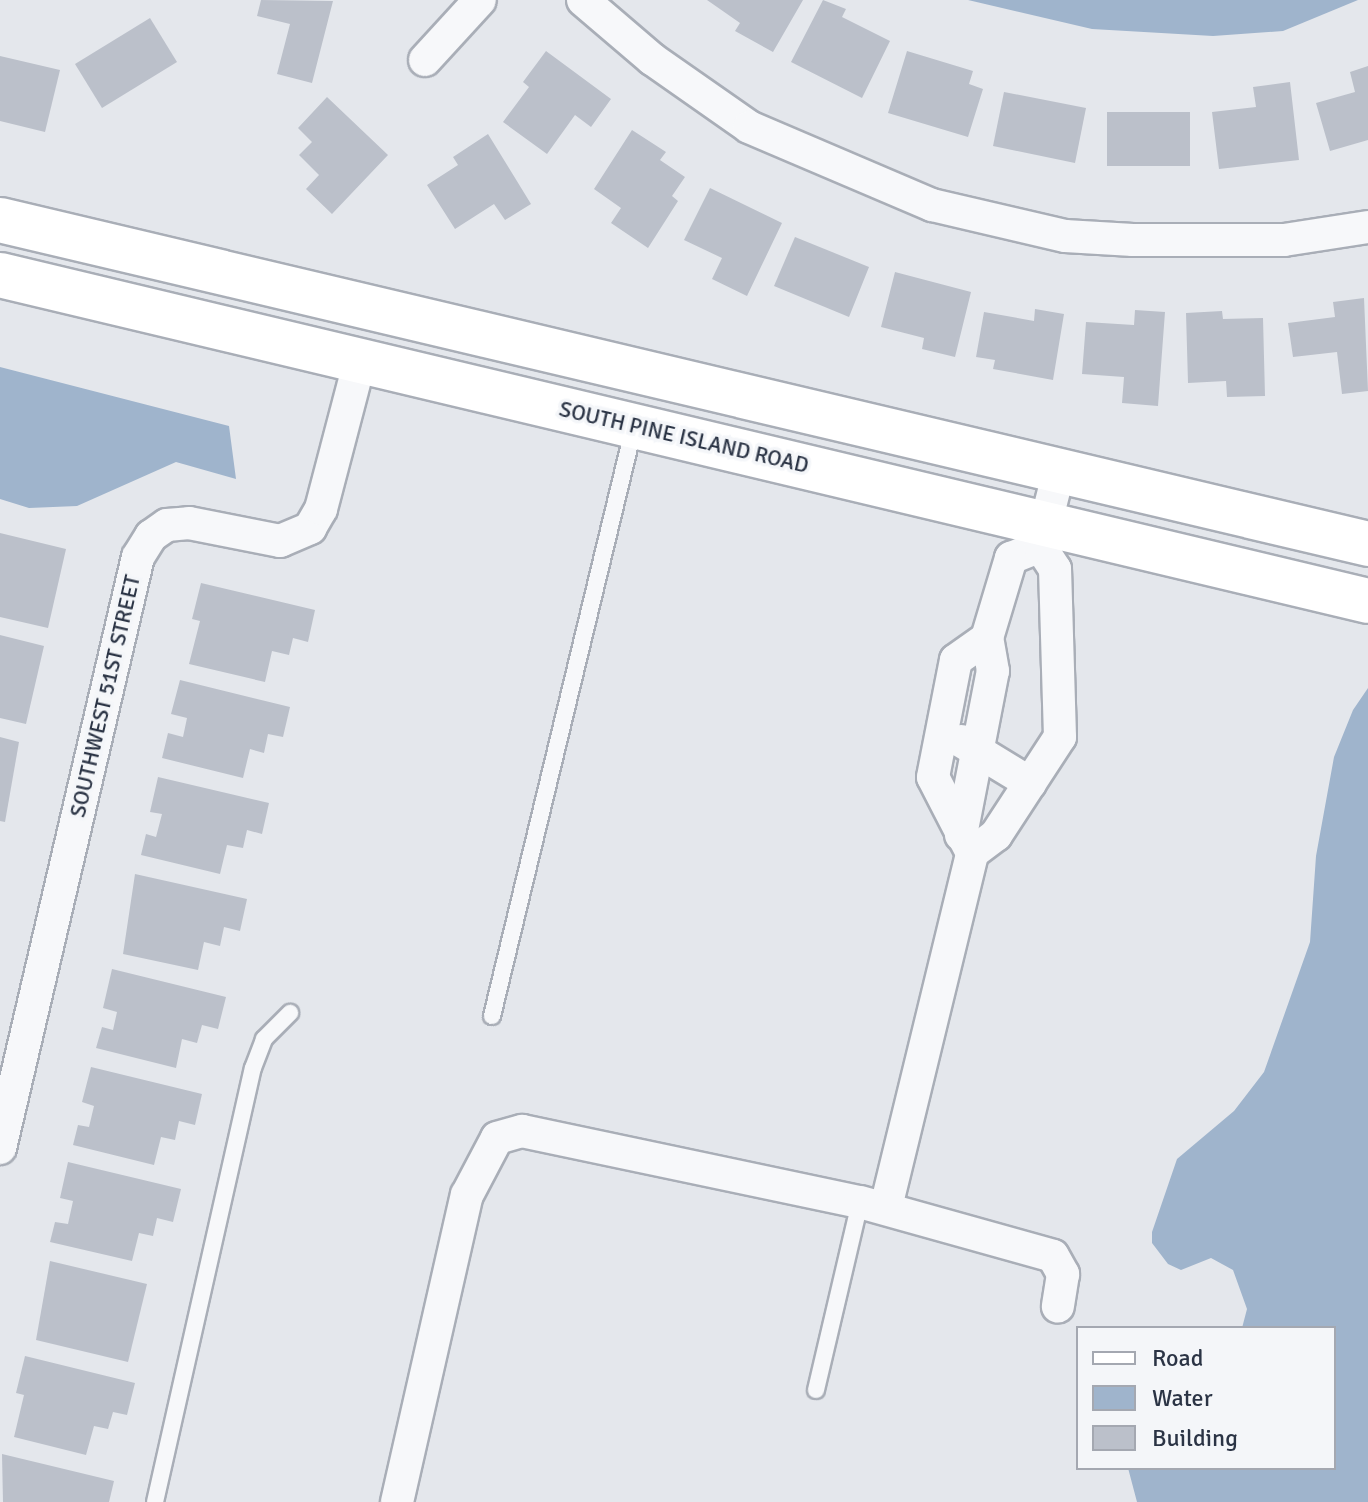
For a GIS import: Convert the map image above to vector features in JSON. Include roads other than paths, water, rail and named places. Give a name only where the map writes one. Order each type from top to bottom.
[{"type":"main road","points":[[0,220],[1368,544]]},
{"type":"main road","name":"SOUTH PINE ISLAND ROAD","points":[[0,275],[634,425],[1043,535],[1368,601]]},
{"type":"street","points":[[425,60],[480,0]]},
{"type":"street","points":[[583,0],[652,59],[749,127],[932,205],[1065,236],[1148,241],[1284,240],[1368,227]]},
{"type":"street","name":"SOUTHWEST 51ST STREET","points":[[0,1148],[138,557],[151,536],[167,525],[189,523],[280,541],[310,528],[321,509],[360,360]]},
{"type":"street","points":[[966,844],[996,835],[1060,737],[1055,569],[1043,535],[1059,471]]},
{"type":"street","points":[[873,1204],[966,844],[978,748],[993,671],[987,638],[1011,558],[1043,535]]},
{"type":"street","points":[[966,844],[933,777],[956,660],[987,638]]},
{"type":"street","points":[[940,732],[978,748],[1030,783]]},
{"type":"street","points":[[397,1502],[467,1195],[497,1138],[522,1131],[873,1204],[1053,1256],[1063,1274],[1058,1307]]},
{"type":"lane","points":[[492,1016],[634,425]]},
{"type":"lane","points":[[155,1502],[253,1068],[264,1039],[290,1013]]},
{"type":"lane","points":[[816,1390],[873,1204]]},
{"type":"water","points":[[968,0],[1358,0],[1283,31],[1213,36],[1092,29]]},
{"type":"water","points":[[0,367],[229,426],[236,479],[176,462],[77,506],[29,508],[0,499]]},
{"type":"water","points":[[1368,688],[1368,1502],[1137,1502],[1129,1470],[1336,1470],[1336,1326],[1243,1326],[1247,1309],[1233,1270],[1211,1258],[1181,1270],[1168,1264],[1152,1243],[1152,1232],[1177,1159],[1234,1111],[1264,1072],[1310,942],[1316,856],[1334,757],[1353,710]]}]
